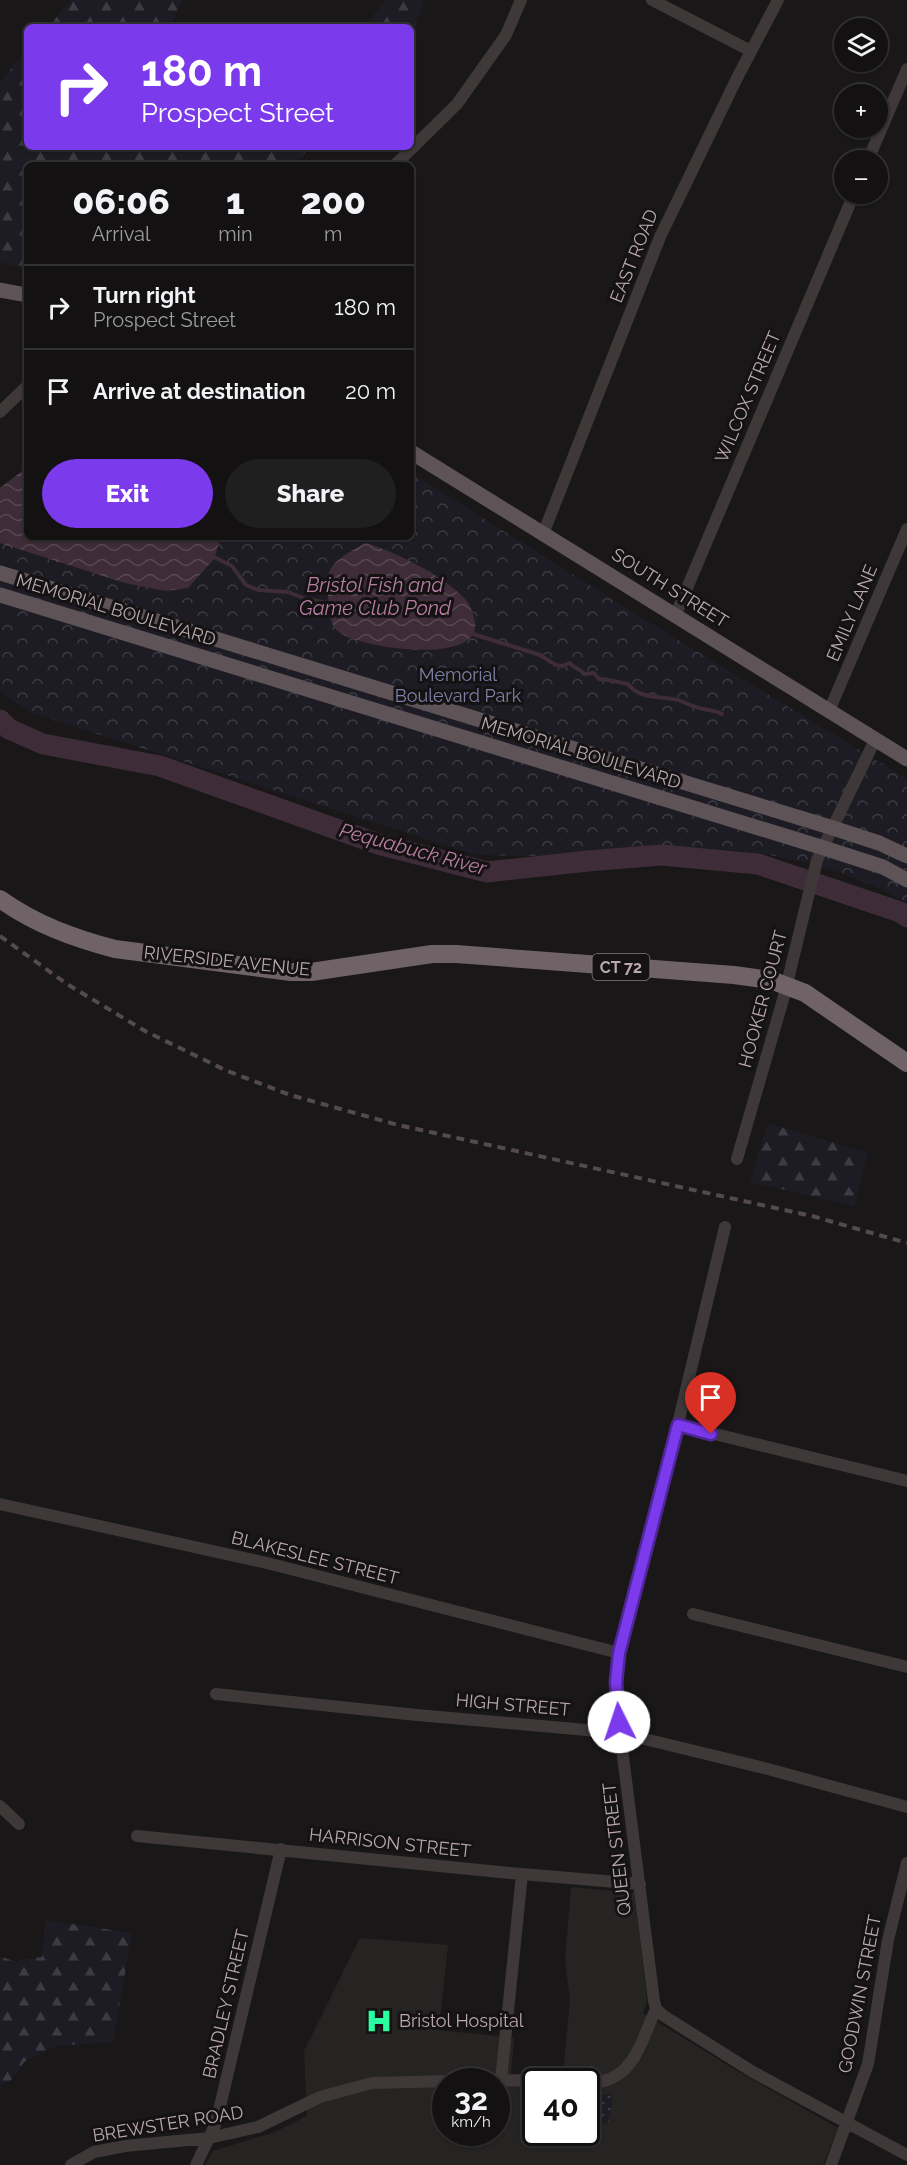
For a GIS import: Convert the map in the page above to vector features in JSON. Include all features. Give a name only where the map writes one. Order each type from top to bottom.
[{"type":"highway","name":"RIVERSIDE AVENUE","points":[[0,899],[49,927],[87,942],[115,949],[291,972],[318,971],[432,954],[456,954],[734,975],[771,981],[804,993],[907,1063]]},
{"type":"main road","points":[[0,290],[24,295]]},
{"type":"main road","name":"SOUTH STREET","points":[[414,454],[907,759]]},
{"type":"main road","name":"MEMORIAL BOULEVARD","points":[[0,573],[833,828],[879,843],[907,856]]},
{"type":"main road","name":"MEMORIAL BOULEVARD","points":[[0,595],[824,848],[883,867],[907,880]]},
{"type":"street","points":[[414,146],[456,104],[506,35],[521,0]]},
{"type":"street","points":[[652,0],[751,51]]},
{"type":"street","name":"EAST ROAD","points":[[543,534],[660,237],[778,0]]},
{"type":"street","points":[[872,150],[907,69]]},
{"type":"street","points":[[398,162],[410,150]]},
{"type":"street","name":"WILCOX STREET","points":[[676,614],[850,204]]},
{"type":"street","points":[[0,412],[24,389]]},
{"type":"street","name":"EMILY LANE","points":[[829,711],[907,529]]},
{"type":"street","name":"HOOKER COURT","points":[[737,1160],[786,985],[816,866],[874,740]]},
{"type":"street","name":"QUEEN STREET","points":[[656,2009],[620,1733],[616,1682],[619,1653],[678,1425],[725,1227]]},
{"type":"street","points":[[678,1425],[907,1481]]},
{"type":"street","name":"BLAKESLEE STREET","points":[[0,1504],[267,1563],[619,1653]]},
{"type":"street","points":[[693,1614],[907,1667]]},
{"type":"street","name":"HIGH STREET","points":[[216,1694],[620,1733],[768,1769],[907,1807]]},
{"type":"street","points":[[0,1806],[19,1824]]},
{"type":"street","name":"HARRISON STREET","points":[[137,1836],[640,1884]]},
{"type":"street","name":"BRADLEY STREET","points":[[196,2165],[219,2112],[281,1849]]},
{"type":"street","name":"GOODWIN STREET","points":[[831,2165],[868,2064],[888,1940],[907,1863]]},
{"type":"street","points":[[502,2068],[522,1874]]},
{"type":"street","points":[[656,2009],[744,2067],[907,2155]]},
{"type":"street","name":"BREWSTER ROAD","points":[[510,2080],[600,2082],[617,2077],[631,2064],[656,2009]]},
{"type":"street","name":"BREWSTER ROAD","points":[[71,2165],[94,2152],[125,2146],[209,2138],[258,2127],[320,2097],[372,2083],[432,2082]]},
{"type":"shaded area","name":"Bristol Hospital","points":[[571,1887],[634,1893],[647,2002],[643,2013],[734,2069],[838,2128],[823,2165],[205,2165],[213,2151],[275,2132],[307,2116],[304,2051],[360,1938],[448,1945],[439,2030],[514,2038],[511,2074],[522,2074],[522,2146],[600,2146],[600,2068],[563,2068],[570,2001],[565,1960]]},
{"type":"green space","points":[[71,0],[182,0],[171,24],[50,24]]},
{"type":"green space","points":[[385,0],[425,0],[414,29],[414,24],[367,24]]},
{"type":"green space","points":[[24,54],[24,150],[307,150],[297,162],[24,162],[24,269],[0,262],[0,82]]},
{"type":"green space","name":"Memorial Boulevard Park","points":[[24,469],[24,540],[414,540],[414,475],[639,616],[907,779],[907,903],[883,890],[832,870],[805,862],[752,852],[697,848],[538,856],[473,854],[32,713],[0,692],[0,488]]},
{"type":"green space","points":[[768,1123],[868,1153],[854,1206],[750,1182]]},
{"type":"green space","points":[[46,1920],[132,1933],[113,2042],[56,2046],[24,2062],[11,2080],[0,2086],[0,1956],[13,1961],[42,1957]]},
{"type":"green space","points":[[600,2094],[612,2094],[608,2124],[600,2120],[604,2113],[600,2112]]},
{"type":"water","points":[[24,469],[24,540],[220,540],[214,559],[188,588],[165,591],[125,583],[0,543],[0,488]]},
{"type":"water","name":"Bristol Fish and Game Club Pond","points":[[365,543],[418,565],[455,590],[470,607],[474,618],[473,633],[462,643],[443,648],[420,650],[371,644],[339,632],[330,616],[328,575],[338,560]]},
{"type":"waterway","points":[[212,556],[232,566],[246,585],[258,590],[288,592],[306,599],[333,604]]},
{"type":"waterway","points":[[473,634],[540,655],[556,665],[562,666],[570,663],[584,674],[594,673],[599,679],[628,684],[646,695],[675,699],[722,714]]},
{"type":"waterway","name":"Pequabuck River","points":[[0,720],[9,729],[43,744],[160,766],[378,844],[487,872],[661,855],[758,864],[900,912],[907,917]]},
{"type":"railway","points":[[0,936],[67,984],[145,1031],[225,1070],[290,1095],[398,1125],[812,1216],[907,1243]]},
{"type":"place","name":"Bristol Hospital","points":[[379,2021]]},
{"type":"route","points":[[619,1722],[616,1682],[619,1653],[678,1425],[711,1434]]}]
